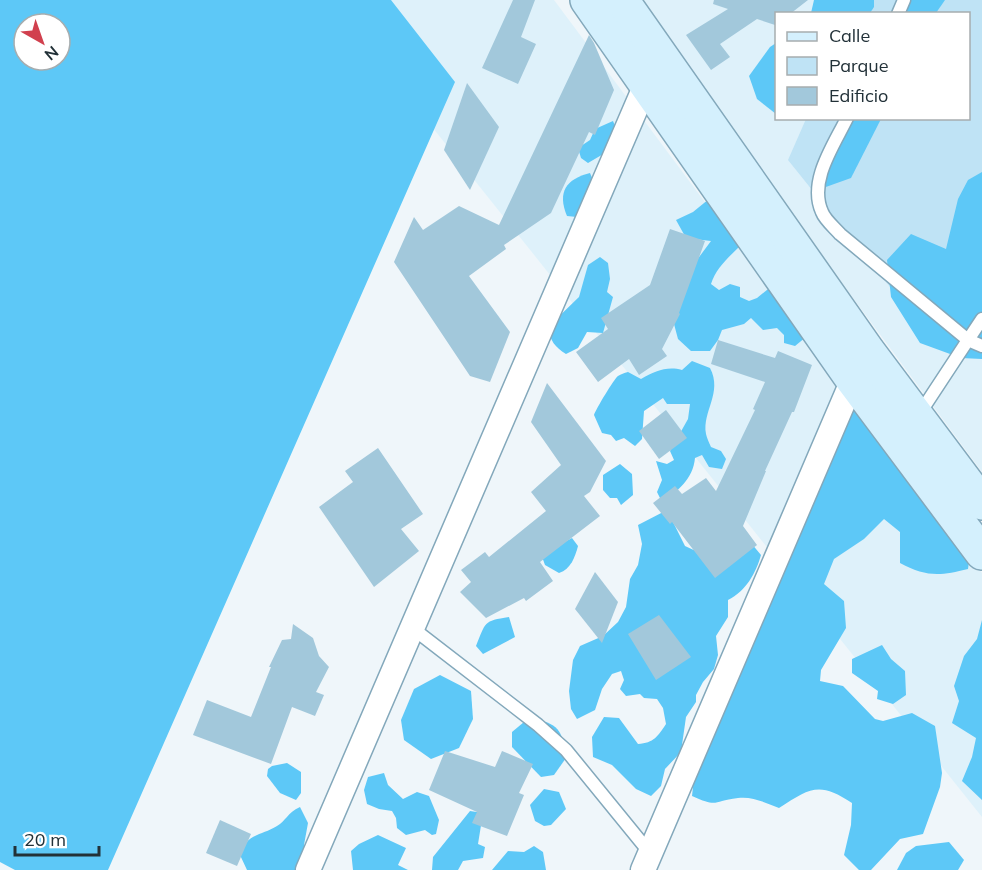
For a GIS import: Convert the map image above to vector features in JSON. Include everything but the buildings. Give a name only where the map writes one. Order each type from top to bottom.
[{"type":"main road","points":[[587,0],[852,379],[982,553]]},
{"type":"main road","points":[[622,0],[868,351],[982,503]]},
{"type":"street","points":[[308,870],[660,54]]},
{"type":"street","points":[[647,862],[852,379],[868,351]]},
{"type":"lane","points":[[846,120],[821,172],[817,195],[822,213],[840,234],[968,340],[982,346]]},
{"type":"lane","points":[[917,417],[982,319]]},
{"type":"lane","points":[[411,627],[538,725],[566,750],[647,862]]},
{"type":"shaded area","points":[[0,0],[391,0],[455,82],[108,870],[15,870],[0,862]]},
{"type":"shaded area","points":[[331,0],[554,0],[982,573],[982,817]]},
{"type":"shaded area","points":[[632,0],[862,0],[872,12],[775,12],[775,120],[954,120],[982,156],[982,472]]},
{"type":"shaded area","points":[[814,0],[874,0],[874,7],[871,12],[811,12]]},
{"type":"shaded area","points":[[905,0],[945,0],[937,12],[899,12]]},
{"type":"shaded area","points":[[775,44],[775,113],[757,99],[749,76],[770,47]]},
{"type":"shaded area","points":[[846,120],[880,120],[851,178],[823,188],[826,171]]},
{"type":"shaded area","points":[[613,121],[618,133],[605,153],[588,163],[581,158],[578,148],[590,140],[595,129]]},
{"type":"shaded area","points":[[982,172],[982,359],[961,358],[920,343],[891,297],[887,260],[911,234],[946,249],[958,199],[968,180]]},
{"type":"shaded area","points":[[590,173],[595,185],[577,217],[567,216],[563,200],[566,188],[575,179]]},
{"type":"shaded area","points":[[709,199],[741,245],[720,268],[711,284],[719,290],[730,284],[740,287],[740,297],[749,301],[757,298],[778,281],[806,337],[795,346],[784,343],[784,335],[777,328],[763,330],[751,318],[744,324],[722,330],[710,351],[691,351],[678,339],[674,324],[688,272],[711,241],[686,238],[676,220],[693,212]]},
{"type":"shaded area","points":[[600,257],[608,263],[610,279],[607,292],[613,297],[603,333],[587,332],[578,348],[566,354],[554,343],[548,327],[579,297],[588,265]]},
{"type":"shaded area","points":[[692,361],[710,368],[714,386],[706,434],[711,447],[721,451],[726,459],[722,469],[709,467],[702,455],[695,458],[688,478],[679,489],[662,502],[657,492],[662,480],[656,461],[667,464],[674,460],[670,451],[688,419],[690,404],[667,404],[663,398],[644,411],[642,439],[635,446],[624,438],[616,441],[611,435],[602,433],[594,415],[619,375],[628,372],[641,379],[661,370],[682,370]]},
{"type":"shaded area","points":[[846,400],[873,407],[971,547],[968,569],[941,574],[918,571],[900,563],[900,532],[884,519],[864,539],[834,559],[824,584],[844,601],[846,628],[821,670],[820,681],[843,686],[875,719],[883,721],[912,713],[935,726],[942,773],[940,787],[923,834],[900,839],[871,870],[859,870],[844,855],[851,825],[852,803],[841,796],[815,790],[779,808],[748,798],[712,803],[692,796],[695,769]]},
{"type":"shaded area","points":[[620,464],[632,474],[633,495],[621,505],[617,498],[610,498],[603,490],[603,475]]},
{"type":"shaded area","points":[[667,510],[685,546],[698,552],[751,543],[761,555],[749,581],[740,592],[728,600],[728,617],[716,636],[718,655],[714,669],[703,682],[696,695],[696,702],[686,717],[681,752],[665,769],[661,786],[651,796],[636,789],[612,765],[593,757],[592,737],[604,717],[619,718],[638,744],[652,740],[666,724],[663,708],[657,699],[644,698],[640,694],[626,696],[620,689],[624,680],[621,671],[612,674],[602,689],[595,710],[577,719],[571,709],[569,691],[573,660],[580,646],[603,636],[618,622],[626,607],[630,579],[638,565],[642,544],[638,525]]},
{"type":"shaded area","points":[[572,538],[578,546],[567,569],[559,573],[545,565],[541,554]]},
{"type":"shaded area","points":[[509,617],[515,637],[483,654],[476,646],[486,624]]},
{"type":"shaded area","points":[[982,620],[982,800],[962,781],[972,757],[976,738],[952,723],[959,701],[954,686],[964,656],[977,639]]},
{"type":"shaded area","points":[[882,645],[891,659],[905,671],[906,695],[893,704],[877,699],[878,691],[852,673],[852,659]]},
{"type":"shaded area","points":[[440,675],[471,691],[473,719],[459,748],[431,759],[404,740],[401,720],[414,689]]},
{"type":"shaded area","points":[[530,717],[553,726],[563,740],[566,758],[554,775],[541,777],[512,747],[512,732]]},
{"type":"shaded area","points":[[287,763],[301,772],[301,793],[296,800],[280,793],[267,776],[268,769],[272,766]]},
{"type":"shaded area","points":[[384,773],[388,785],[403,799],[417,792],[429,796],[439,820],[436,834],[432,835],[425,830],[406,835],[397,828],[396,818],[392,811],[367,804],[364,790],[368,777]]},
{"type":"shaded area","points":[[544,789],[559,792],[566,809],[551,825],[544,826],[535,821],[530,805]]},
{"type":"shaded area","points":[[300,807],[308,823],[304,845],[306,861],[302,870],[247,870],[240,855],[246,843],[283,822]]},
{"type":"shaded area","points":[[470,811],[483,813],[478,844],[485,847],[483,858],[463,861],[458,870],[432,870],[433,857]]},
{"type":"shaded area","points":[[378,835],[406,848],[398,865],[408,870],[353,870],[351,851],[359,844]]},
{"type":"shaded area","points":[[949,842],[964,860],[958,870],[897,870],[906,853],[916,846]]},
{"type":"shaded area","points":[[534,846],[543,852],[546,870],[492,870],[508,851],[524,852]]},
{"type":"green space","points":[[856,0],[982,0],[982,355],[923,328],[788,160],[806,120],[970,120],[970,12],[850,12]]}]
